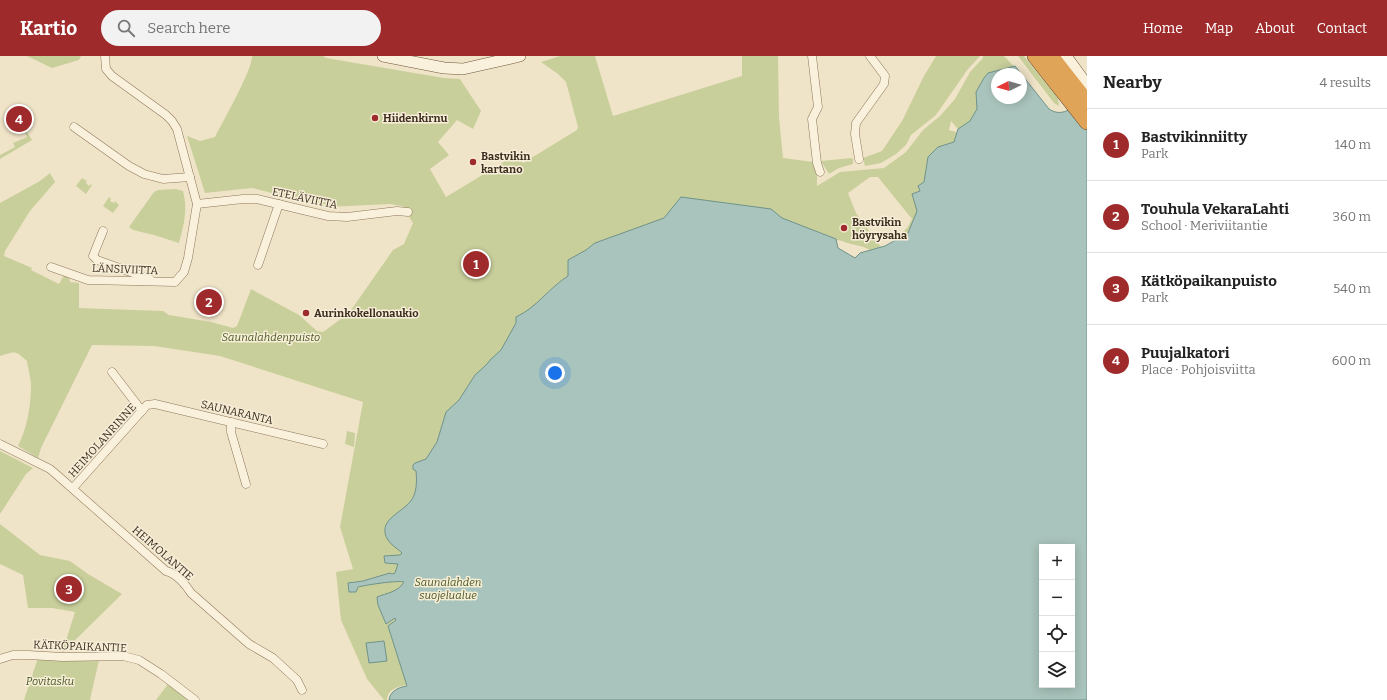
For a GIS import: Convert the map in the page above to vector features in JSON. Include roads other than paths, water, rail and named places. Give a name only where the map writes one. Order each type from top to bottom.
[{"type":"highway","points":[[1035,56],[1078,87],[1087,122]]},
{"type":"highway","points":[[1051,56],[1078,87],[1087,102]]},
{"type":"street","points":[[105,56],[106,69],[112,76],[162,112],[172,122],[181,140],[197,204]]},
{"type":"street","points":[[383,56],[444,68],[463,69],[520,56]]},
{"type":"street","points":[[812,56],[818,107],[812,119],[817,163],[820,172]]},
{"type":"street","points":[[859,159],[855,134],[856,123],[884,84],[885,76],[870,56]]},
{"type":"street","points":[[1066,56],[1078,87]]},
{"type":"street","points":[[74,127],[129,166],[144,174],[163,179],[183,179],[190,177]]},
{"type":"street","name":"ETELÄVIITTA","points":[[197,204],[257,199],[328,216],[347,217],[397,211],[408,212]]},
{"type":"street","name":"LÄNSIVIITTA","points":[[51,267],[88,280],[176,282],[184,272],[188,258],[197,204]]},
{"type":"street","points":[[258,265],[279,204]]},
{"type":"street","points":[[103,231],[93,256],[97,260],[156,282]]},
{"type":"street","points":[[112,372],[144,408]]},
{"type":"street","name":"SAUNARANTA","points":[[144,408],[155,404],[323,444]]},
{"type":"street","name":"HEIMOLANRINNE","points":[[73,488],[121,436],[144,408]]},
{"type":"street","points":[[231,422],[231,432],[246,484]]},
{"type":"street","name":"HEIMOLANTIE","points":[[0,444],[50,469],[166,571],[171,572],[188,587],[192,593],[240,637],[272,658],[297,680],[302,690]]},
{"type":"street","name":"KÄTKÖPAIKANTIE","points":[[0,659],[13,655],[64,657],[123,656],[139,660],[161,674],[195,700]]},
{"type":"water","points":[[991,72],[991,104],[1027,104],[1027,81],[1049,109],[1054,112],[1064,112],[1069,110],[1087,96],[1087,700],[389,700],[391,694],[395,690],[407,686],[388,626],[396,620],[395,618],[386,624],[378,605],[377,597],[399,588],[404,582],[389,582],[362,586],[358,587],[356,592],[349,592],[348,583],[395,573],[398,564],[385,563],[384,556],[400,555],[402,553],[388,540],[385,533],[385,528],[391,518],[410,502],[414,495],[416,487],[416,471],[413,469],[413,465],[426,459],[437,442],[446,412],[459,400],[475,375],[501,350],[516,323],[516,317],[530,308],[568,276],[568,260],[595,243],[664,218],[681,197],[771,209],[782,218],[836,239],[838,248],[855,258],[860,253],[885,246],[908,233],[917,211],[912,194],[920,191],[918,186],[924,182],[928,157],[938,147],[954,142],[958,129],[970,121],[977,109],[976,92],[988,73]]},
{"type":"water","points":[[384,641],[387,661],[369,663],[366,643]]},
{"type":"place","name":"Hiidenkirnu","points":[[375,118]]},
{"type":"place","name":"Puujalkatori","points":[[19,119]]},
{"type":"place","name":"Bastvikin kartano","points":[[473,162]]},
{"type":"place","name":"Bastvikin höyrysaha","points":[[844,228]]},
{"type":"place","name":"Bastvikinniitty","points":[[476,264]]},
{"type":"place","name":"Touhula VekaraLahti","points":[[209,302]]},
{"type":"place","name":"Aurinkokellonaukio","points":[[306,313]]},
{"type":"place","name":"Kätköpaikanpuisto","points":[[69,589]]},
{"type":"park label","name":"Saunalahdenpuisto","points":[[271,337]]},
{"type":"park label","name":"Saunalahden suojelualue","points":[[448,588]]},
{"type":"park label","name":"Povitasku","points":[[50,681]]}]
